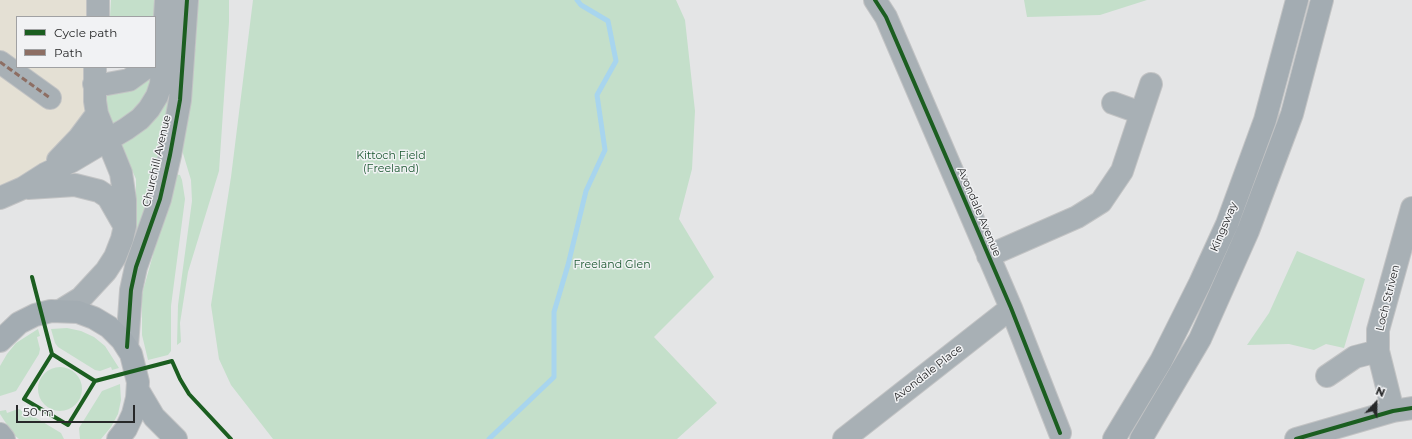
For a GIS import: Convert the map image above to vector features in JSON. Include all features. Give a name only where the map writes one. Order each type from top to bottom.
[{"type":"highway","name":"Kingsway","points":[[1114,439],[1161,361],[1200,283],[1227,224],[1265,120],[1297,0]]},
{"type":"highway","points":[[1141,439],[1200,339],[1248,232],[1292,114],[1322,0]]},
{"type":"highway","points":[[0,341],[10,323],[35,315],[60,311],[78,312],[94,318],[110,328],[127,348],[136,368],[138,390],[133,414],[126,429],[118,439]]},
{"type":"highway","points":[[138,390],[154,417],[176,439]]},
{"type":"highway","points":[[0,434],[4,439]]},
{"type":"street","points":[[98,0],[98,16]]},
{"type":"street","name":"Churchill Avenue","points":[[127,348],[131,290],[136,266],[160,199],[180,100],[187,0]]},
{"type":"street","name":"Avondale Avenue","points":[[875,0],[886,17],[1011,308],[1060,433]]},
{"type":"street","points":[[156,45],[166,9]]},
{"type":"street","points":[[0,198],[23,188],[44,174],[72,161],[140,119],[157,96],[161,84],[166,9]]},
{"type":"street","points":[[0,62],[50,98]]},
{"type":"street","points":[[95,75],[107,84],[129,80],[146,68]]},
{"type":"street","name":"Churchill Avenue","points":[[60,311],[81,298],[106,271],[120,245],[124,226],[124,188],[121,173],[106,140],[97,114],[95,75]]},
{"type":"street","points":[[988,256],[1077,217],[1101,202],[1122,171],[1151,84]]},
{"type":"street","points":[[1113,103],[1141,113]]},
{"type":"street","points":[[44,174],[69,150],[97,114]]},
{"type":"street","points":[[23,188],[60,185],[89,187],[108,197],[124,226]]},
{"type":"street","name":"Loch Striven","points":[[1402,410],[1378,351],[1378,330],[1411,212]]},
{"type":"street","name":"Avondale Place","points":[[844,439],[1011,308]]},
{"type":"street","points":[[1327,376],[1355,357],[1378,351]]},
{"type":"street","points":[[1296,439],[1402,410]]},
{"type":"shaded area","points":[[0,0],[98,0],[98,16],[16,16],[16,68],[95,68],[94,84],[79,138],[0,198]]},
{"type":"green space","points":[[111,0],[160,0],[155,16],[110,16]]},
{"type":"green space","points":[[197,0],[229,0],[229,22],[219,171],[188,272],[180,323],[181,342],[177,345],[178,305],[192,201],[191,180],[182,150],[196,42]]},
{"type":"green space","name":"Kittoch Field (Freeland)","points":[[253,0],[676,0],[685,20],[695,111],[692,169],[679,219],[714,277],[654,337],[717,403],[677,439],[273,439],[231,385],[219,359],[211,305],[231,177]]},
{"type":"green space","points":[[1024,0],[1147,0],[1100,15],[1027,17]]},
{"type":"green space","points":[[153,69],[154,89],[117,127],[111,125],[106,103],[106,87]]},
{"type":"green space","points":[[167,95],[174,96],[166,143],[134,251],[125,264],[122,261],[136,202],[136,179],[119,141]]},
{"type":"green space","points":[[175,174],[180,175],[182,180],[185,199],[171,306],[171,351],[168,355],[148,360],[142,335],[142,294],[153,255],[151,253]]},
{"type":"green space","points":[[1297,251],[1365,279],[1344,348],[1326,344],[1314,350],[1289,344],[1247,345],[1269,313]]},
{"type":"green space","points":[[67,328],[81,331],[94,337],[105,346],[119,368],[112,370],[111,367],[100,371],[95,370],[58,347],[55,343],[51,329]]},
{"type":"green space","points":[[38,329],[40,336],[37,337],[40,349],[39,354],[16,391],[0,396],[0,366],[16,343]]},
{"type":"green space","points":[[60,367],[72,371],[78,377],[82,389],[78,401],[72,407],[60,411],[48,407],[42,401],[38,389],[42,377],[48,371]]},
{"type":"green space","points":[[120,384],[121,400],[118,414],[111,427],[101,439],[80,439],[79,428],[102,391]]},
{"type":"green space","points":[[18,409],[23,410],[61,433],[64,439],[19,439],[13,434],[0,414],[0,411],[6,410],[7,413]]},
{"type":"waterway","points":[[489,439],[554,377],[554,312],[568,265],[586,191],[605,150],[597,95],[616,61],[608,21],[581,5],[577,0]]},
{"type":"marked path","points":[[0,62],[50,98]]},
{"type":"cycle path","points":[[127,347],[131,290],[136,267],[160,199],[180,100],[187,0]]},
{"type":"cycle path","points":[[875,0],[886,17],[1011,308],[1060,433]]},
{"type":"cycle path","points":[[32,277],[52,354],[95,381]]},
{"type":"cycle path","points":[[52,354],[24,399],[68,425],[95,381],[172,361],[189,394],[231,439]]},
{"type":"cycle path","points":[[1296,439],[1393,411],[1412,408]]},
{"type":"park label","name":"Freeland Glen","points":[[612,265]]}]
